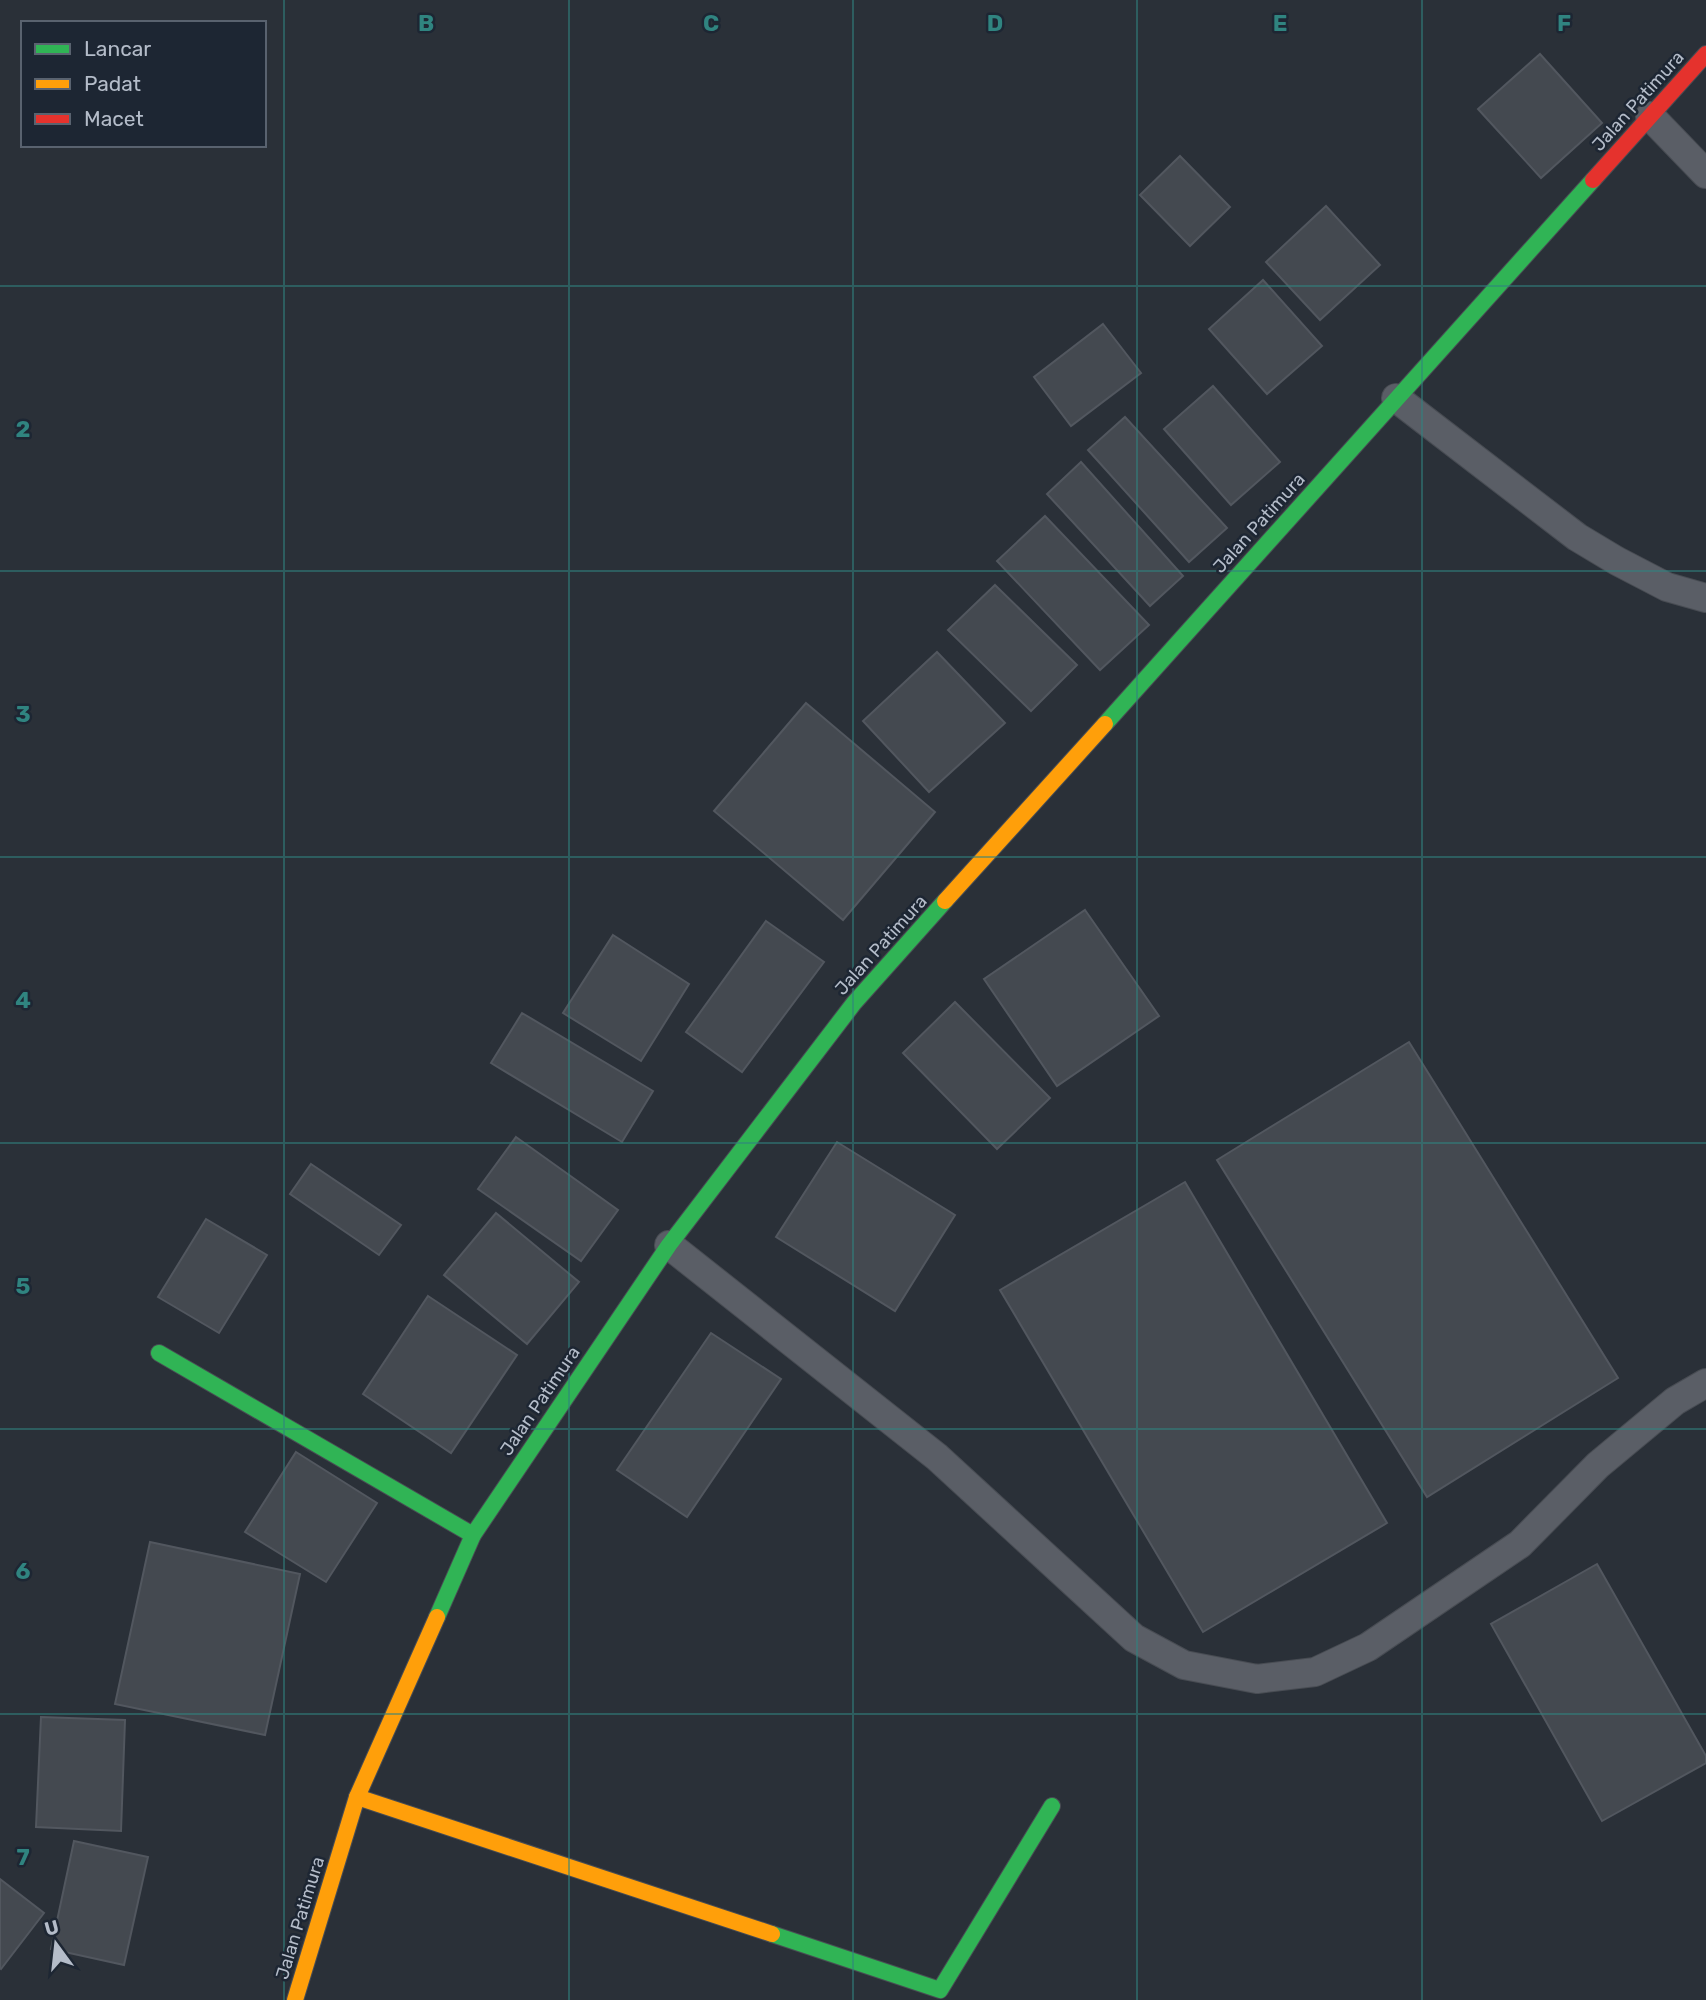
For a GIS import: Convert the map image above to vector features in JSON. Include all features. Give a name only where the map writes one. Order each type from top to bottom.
[{"type":"main road","name":"Jalan Patimura","points":[[295,2000],[357,1797],[473,1535],[669,1245],[854,1003],[1706,54]]},
{"type":"main road","points":[[159,1353],[473,1535]]},
{"type":"main road","points":[[357,1797],[940,1990],[1052,1806]]},
{"type":"lane","points":[[1650,116],[1706,174]]},
{"type":"lane","points":[[1396,398],[1577,537],[1667,587],[1706,598]]},
{"type":"lane","points":[[669,1245],[937,1457],[1134,1638],[1184,1665],[1257,1679],[1315,1672],[1368,1647],[1520,1544],[1598,1465],[1675,1401],[1706,1383]]},
{"type":"building","points":[[1540,54],[1602,123],[1541,178],[1478,109]]},
{"type":"building","points":[[1180,156],[1230,207],[1190,246],[1140,195]]},
{"type":"building","points":[[1326,206],[1380,265],[1320,320],[1266,262]]},
{"type":"building","points":[[1263,280],[1322,346],[1267,394],[1209,329]]},
{"type":"building","points":[[1103,324],[1141,373],[1071,426],[1034,377]]},
{"type":"building","points":[[1213,386],[1280,462],[1231,505],[1164,429]]},
{"type":"building","points":[[1125,417],[1227,528],[1189,562],[1088,450]]},
{"type":"building","points":[[1081,462],[1183,576],[1150,606],[1047,494]]},
{"type":"building","points":[[1045,516],[1149,625],[1100,670],[997,561]]},
{"type":"building","points":[[995,585],[1077,665],[1031,711],[948,630]]},
{"type":"building","points":[[937,652],[1005,723],[929,792],[863,721]]},
{"type":"building","points":[[806,703],[935,812],[843,920],[714,811]]},
{"type":"building","points":[[1085,910],[1159,1016],[1057,1086],[984,979]]},
{"type":"building","points":[[766,921],[824,962],[742,1072],[686,1032]]},
{"type":"building","points":[[613,935],[689,984],[641,1061],[563,1013]]},
{"type":"building","points":[[955,1002],[1050,1098],[997,1149],[903,1053]]},
{"type":"building","points":[[522,1013],[653,1091],[622,1142],[491,1063]]},
{"type":"building","points":[[1409,1042],[1618,1378],[1427,1497],[1217,1160]]},
{"type":"building","points":[[516,1137],[618,1210],[581,1261],[478,1189]]},
{"type":"building","points":[[837,1142],[955,1215],[895,1311],[776,1237]]},
{"type":"building","points":[[311,1164],[401,1225],[379,1255],[290,1194]]},
{"type":"building","points":[[1185,1182],[1387,1523],[1203,1632],[1000,1290]]},
{"type":"building","points":[[496,1213],[579,1282],[527,1344],[444,1275]]},
{"type":"building","points":[[206,1219],[267,1255],[219,1333],[158,1297]]},
{"type":"building","points":[[428,1296],[517,1355],[451,1453],[363,1394]]},
{"type":"building","points":[[711,1333],[781,1379],[687,1517],[617,1470]]},
{"type":"building","points":[[296,1452],[377,1503],[326,1582],[245,1532]]},
{"type":"building","points":[[150,1542],[300,1574],[265,1735],[115,1704]]},
{"type":"building","points":[[1597,1564],[1706,1756],[1706,1763],[1602,1821],[1491,1624]]},
{"type":"building","points":[[41,1717],[125,1720],[121,1831],[36,1827]]},
{"type":"building","points":[[74,1841],[148,1857],[124,1965],[51,1949]]},
{"type":"building","points":[[0,1879],[44,1913],[1,1969],[0,1968]]},
{"type":"traffic: fast","points":[[1105,724],[1593,180]]},
{"type":"traffic: fast","points":[[437,1617],[473,1535],[669,1245],[854,1003],[945,901]]},
{"type":"traffic: fast","points":[[159,1353],[473,1535]]},
{"type":"traffic: fast","points":[[772,1934],[940,1990],[1052,1806]]},
{"type":"traffic: slow","points":[[945,901],[1105,724]]},
{"type":"traffic: slow","points":[[295,2000],[357,1797],[437,1617]]},
{"type":"traffic: slow","points":[[357,1797],[772,1934]]},
{"type":"traffic: jam","points":[[1593,180],[1706,54]]}]
